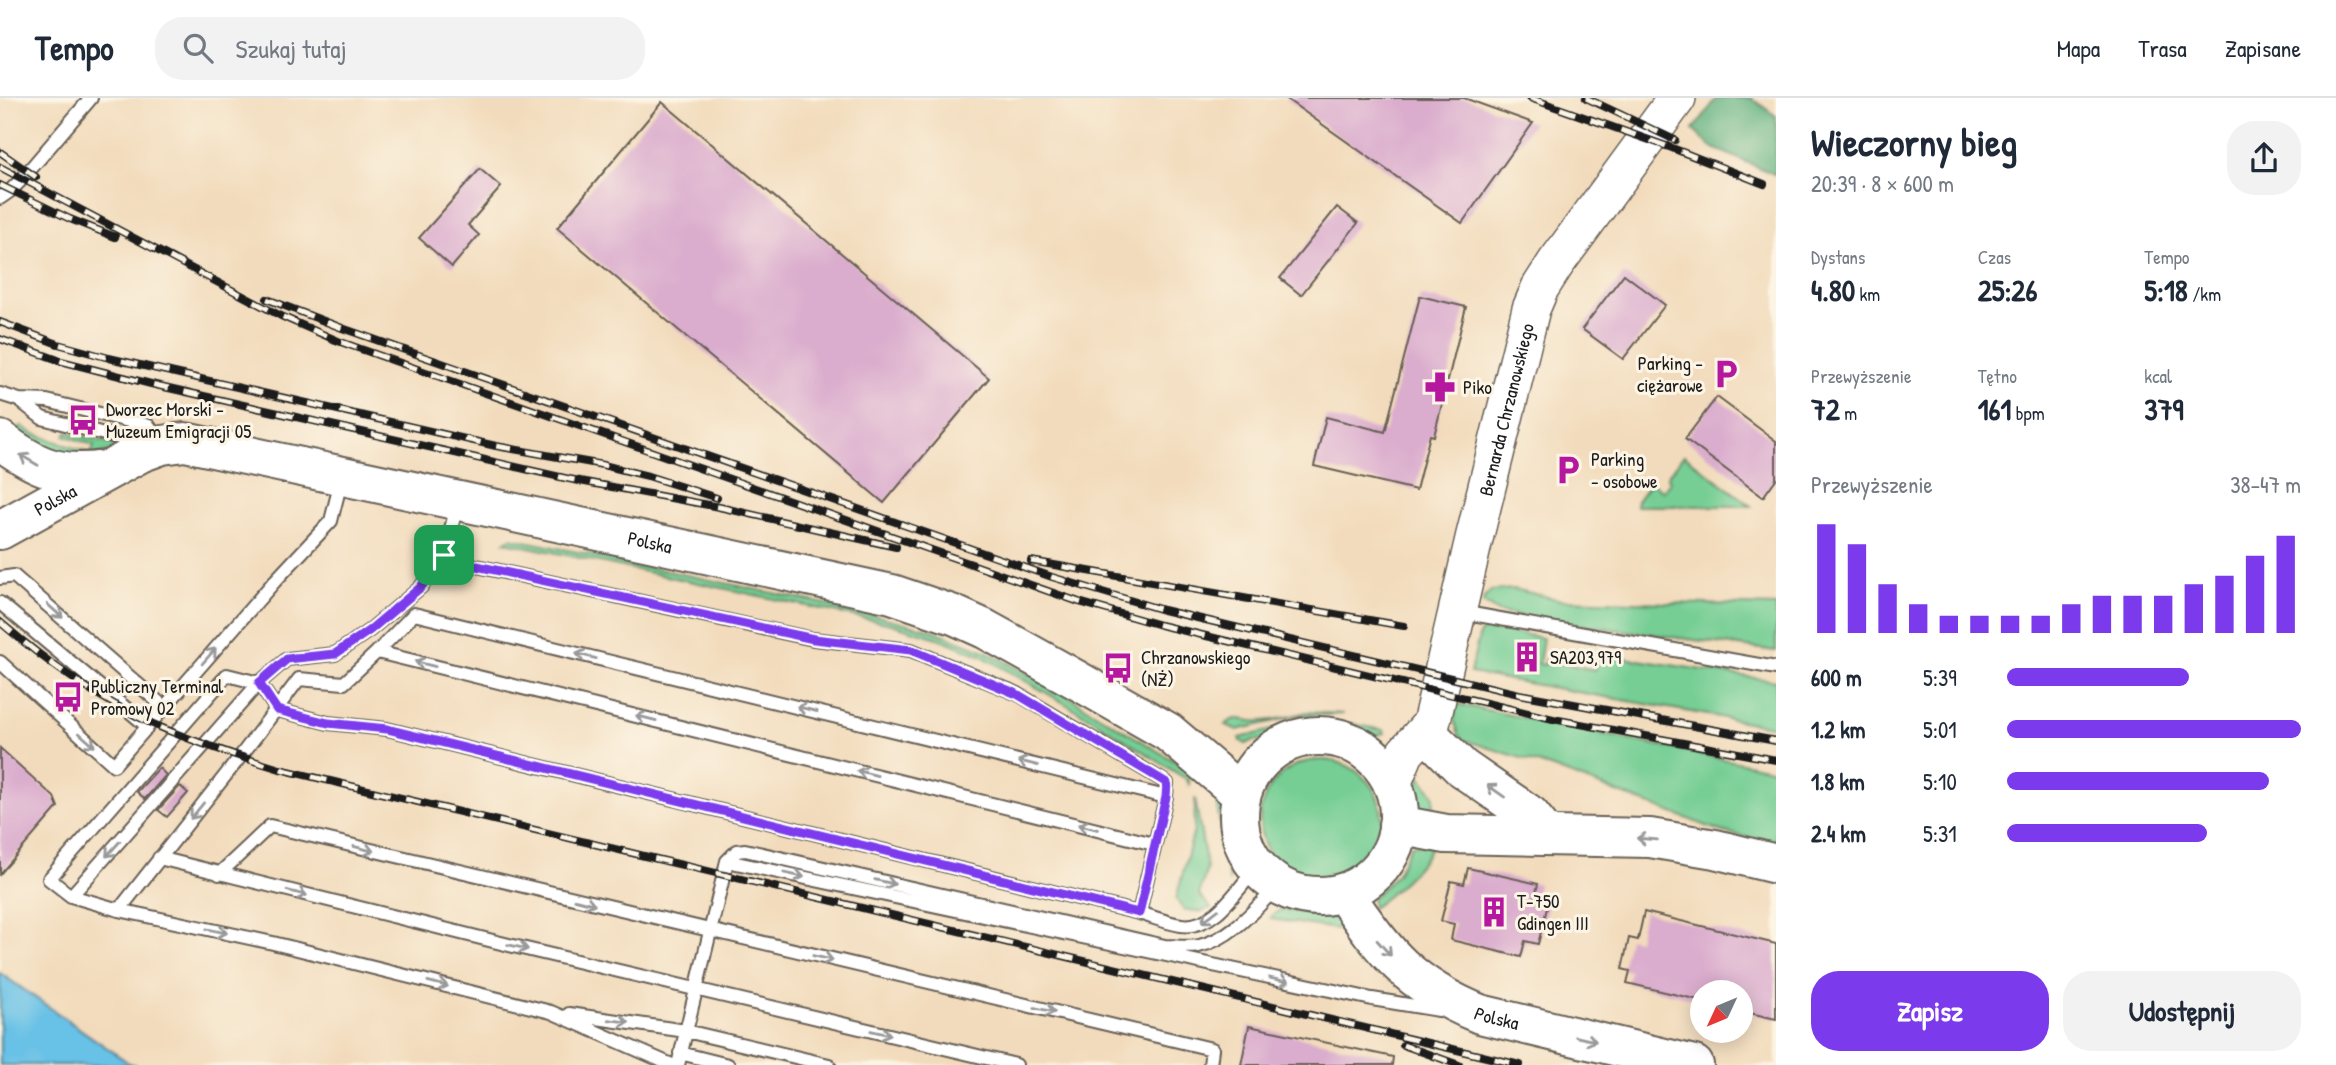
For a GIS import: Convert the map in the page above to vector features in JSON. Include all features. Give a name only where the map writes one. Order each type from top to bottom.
[{"type":"highway","name":"Polska","points":[[0,440],[19,455],[40,466],[61,472],[85,473],[184,442],[892,594],[985,629],[1250,778]]},
{"type":"highway","name":"Polska","points":[[0,530],[138,456]]},
{"type":"highway","points":[[1399,756],[1398,825],[1391,852],[1379,869],[1363,883],[1344,892],[1322,897],[1299,894],[1267,877],[1243,845],[1238,820],[1250,778],[1278,747],[1302,737],[1327,736],[1399,756],[1462,768],[1530,815],[1547,836]]},
{"type":"highway","points":[[1398,825],[1446,834],[1650,838],[1715,849],[1776,864]]},
{"type":"highway","name":"Polska","points":[[1344,892],[1371,933],[1405,970],[1450,1002],[1503,1020],[1694,1065]]},
{"type":"street","name":"Bernarda Chrzanowskiego","points":[[1399,756],[1432,724],[1525,332],[1540,288],[1645,138],[1677,98]]},
{"type":"lane","points":[[0,198],[22,179],[91,98]]},
{"type":"lane","points":[[0,394],[19,400],[47,401],[149,426],[138,456]]},
{"type":"lane","points":[[19,400],[42,418],[124,439],[138,456]]},
{"type":"lane","points":[[0,662],[114,765],[331,521],[342,477]]},
{"type":"lane","points":[[71,896],[259,683],[287,659],[335,654],[370,630],[421,587],[444,555],[458,502]]},
{"type":"lane","points":[[444,555],[472,565],[814,639],[911,650],[1017,694],[1167,783],[1139,913]]},
{"type":"lane","points":[[0,578],[14,576],[164,708]]},
{"type":"lane","points":[[0,603],[147,726]]},
{"type":"lane","points":[[1458,611],[1776,668]]},
{"type":"lane","points":[[118,910],[299,679],[344,683],[414,614],[1166,797]]},
{"type":"lane","points":[[377,652],[1154,844]]},
{"type":"lane","points":[[829,1065],[686,1031],[551,1012],[273,943],[118,910],[71,896],[49,879],[227,675],[259,683],[277,710],[328,723],[387,729],[1180,925],[1201,923],[1211,918],[1267,877]]},
{"type":"lane","points":[[219,874],[270,826],[1212,1049],[1210,1065]]},
{"type":"lane","points":[[677,1061],[727,861],[737,851],[745,850],[1142,942],[1183,947],[1212,942],[1226,935],[1267,877]]},
{"type":"lane","points":[[159,858],[1016,1065]]},
{"type":"lane","points":[[727,861],[1372,999],[1503,1020]]},
{"type":"lane","points":[[551,1012],[677,1061],[728,1065]]},
{"type":"green space","points":[[1717,98],[1751,98],[1776,116],[1776,175],[1711,147],[1693,130]]},
{"type":"green space","points":[[22,426],[32,433],[91,454],[94,445],[65,436],[67,432],[119,445],[121,448],[67,463],[12,430]]},
{"type":"green space","points":[[1684,455],[1751,506],[1636,506],[1651,482],[1663,491],[1671,481],[1667,477]]},
{"type":"green space","points":[[510,538],[849,609],[932,630],[987,652],[1061,692],[1192,772],[1190,786],[1186,779],[1092,719],[980,655],[938,638],[891,624],[505,542]]},
{"type":"green space","points":[[1514,589],[1561,600],[1776,606],[1776,651],[1498,612],[1483,603],[1491,591]]},
{"type":"green space","points":[[1489,628],[1543,638],[1539,664],[1544,665],[1546,660],[1595,670],[1598,654],[1776,681],[1776,727],[1470,673],[1480,633]]},
{"type":"green space","points":[[1457,704],[1776,770],[1776,844],[1720,831],[1553,768],[1461,739],[1454,721]]},
{"type":"green space","points":[[1307,712],[1344,714],[1297,716],[1237,730],[1226,725],[1235,719],[1265,721]]},
{"type":"green space","points":[[1319,722],[1342,722],[1384,730],[1385,733],[1372,736],[1337,728],[1303,729],[1292,730],[1268,741],[1254,740],[1246,744],[1240,738],[1279,728]]},
{"type":"green space","points":[[1321,760],[1344,765],[1364,778],[1377,798],[1382,821],[1377,844],[1364,864],[1344,877],[1321,882],[1298,877],[1278,864],[1265,844],[1260,821],[1265,798],[1278,778],[1298,765]]},
{"type":"green space","points":[[1420,776],[1434,795],[1433,819],[1423,810],[1418,800]]},
{"type":"green space","points":[[1195,798],[1207,868],[1199,895],[1211,908],[1200,912],[1183,909],[1176,899],[1194,830]]},
{"type":"green space","points":[[1222,801],[1233,854],[1234,869],[1229,880],[1217,807],[1218,802]]},
{"type":"green space","points":[[1411,845],[1431,845],[1415,870],[1372,908],[1372,898],[1397,874]]},
{"type":"green space","points":[[1280,910],[1328,914],[1345,925],[1335,929],[1271,919],[1270,917]]},
{"type":"water","points":[[0,973],[129,1063],[137,1065],[0,1065]]},
{"type":"building","points":[[1285,98],[1464,98],[1533,123],[1462,223]]},
{"type":"building","points":[[662,102],[989,378],[884,503],[557,228]]},
{"type":"building","points":[[480,169],[501,187],[468,225],[479,235],[452,267],[419,238]]},
{"type":"building","points":[[1337,207],[1358,223],[1301,295],[1280,278]]},
{"type":"building","points":[[1624,274],[1665,305],[1623,359],[1582,329]]},
{"type":"building","points":[[1420,296],[1466,307],[1434,436],[1430,435],[1416,490],[1314,466],[1326,417],[1385,432]]},
{"type":"building","points":[[1717,397],[1776,441],[1776,479],[1763,497],[1685,439]]},
{"type":"building","points":[[0,748],[54,797],[58,807],[0,874]]},
{"type":"building","points":[[159,768],[166,775],[145,799],[137,792]]},
{"type":"building","points":[[180,786],[188,793],[167,817],[158,810]]},
{"type":"building","name":"T-750 Gdingen III","points":[[1468,868],[1538,884],[1534,901],[1548,904],[1538,944],[1525,941],[1521,957],[1451,940],[1454,924],[1441,921],[1451,881],[1464,884]]},
{"type":"building","points":[[1644,912],[1776,944],[1776,1019],[1754,1014],[1754,980],[1690,980],[1690,998],[1627,983],[1630,971],[1622,969],[1629,938],[1638,940]]},
{"type":"building","points":[[1249,1026],[1393,1057],[1392,1065],[1241,1065]]},
{"type":"railway","points":[[1530,98],[1764,184]]},
{"type":"railway","points":[[1586,98],[1675,140]]},
{"type":"railway","points":[[0,152],[36,177]]},
{"type":"railway","points":[[0,167],[281,316],[338,341],[1079,602],[1160,625],[1553,719],[1776,760]]},
{"type":"railway","points":[[0,185],[70,219],[115,237]]},
{"type":"railway","points":[[267,299],[342,328],[1052,577],[1163,610],[1519,694],[1776,741]]},
{"type":"railway","points":[[0,322],[58,344],[109,358],[496,446],[603,465],[717,498]]},
{"type":"railway","points":[[0,339],[61,361],[151,384],[569,479],[719,507],[896,547]]},
{"type":"railway","points":[[1031,561],[1404,626]]},
{"type":"railway","points":[[0,622],[73,678],[132,714],[200,743],[280,769],[1520,1065]]},
{"type":"railway","points":[[1403,1045],[1459,1065]]},
{"type":"place","name":"Parking - ciężarowe","points":[[1726,374]]},
{"type":"place","name":"Piko","points":[[1440,387]]},
{"type":"place","name":"Dworzec Morski - Muzeum Emigracji 05","points":[[83,420]]},
{"type":"place","name":"Parking - osobowe","points":[[1568,470]]},
{"type":"place","name":"SA203,979","points":[[1527,657]]},
{"type":"place","name":"Chrzanowskiego (NŻ)","points":[[1118,668]]},
{"type":"place","name":"Publiczny Terminal Promowy 02","points":[[68,697]]},
{"type":"place","name":"T-750 Gdingen III","points":[[1494,912]]},
{"type":"route","points":[[444,555],[472,565],[814,639],[911,650],[1017,694],[1167,783],[1139,913],[387,729],[328,723],[277,710],[259,683],[287,659],[335,654],[370,630],[421,587],[444,555]]}]
